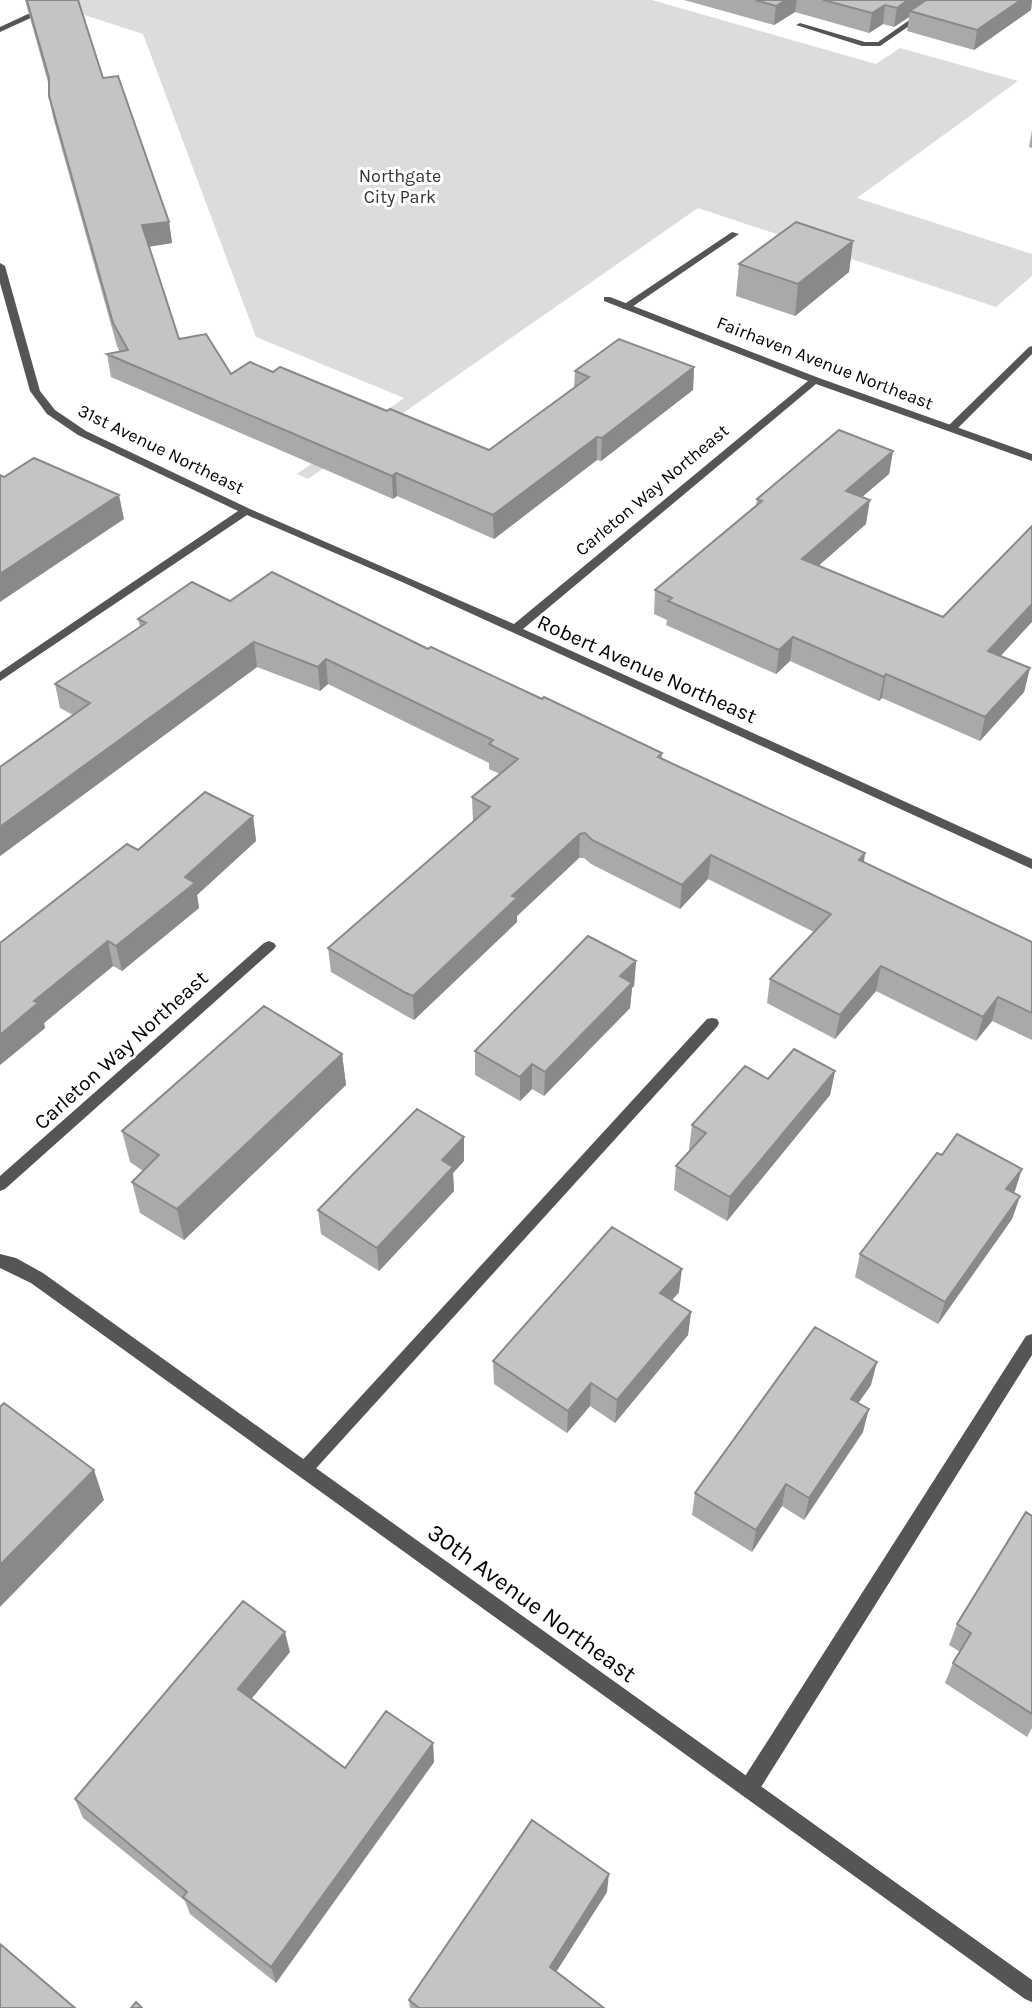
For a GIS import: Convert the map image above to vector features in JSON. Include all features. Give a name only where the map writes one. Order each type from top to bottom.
[{"type":"street","points":[[800,25],[865,44],[880,44],[943,0]]},
{"type":"street","points":[[0,30],[31,16]]},
{"type":"street","points":[[626,307],[735,233]]},
{"type":"street","name":"31st Avenue Northeast","points":[[0,266],[2,284],[35,391],[51,412],[82,433],[246,511]]},
{"type":"street","name":"Fairhaven Avenue Northeast","points":[[607,299],[815,380],[1032,458]]},
{"type":"street","points":[[951,429],[1032,349]]},
{"type":"street","name":"Carleton Way Northeast","points":[[514,630],[815,380]]},
{"type":"street","points":[[0,677],[246,511]]},
{"type":"street","name":"Robert Avenue Northeast","points":[[246,511],[1032,864]]},
{"type":"street","name":"Carleton Way Northeast","points":[[0,1185],[269,946]]},
{"type":"street","points":[[304,1470],[712,1023]]},
{"type":"street","name":"30th Avenue Northeast","points":[[0,1261],[10,1263],[37,1278],[1032,1992]]},
{"type":"street","points":[[749,1788],[1032,1341]]},
{"type":"green space","name":"Northgate City Park","points":[[38,0],[652,0],[876,64],[900,48],[1018,81],[857,198],[1032,254],[1032,276],[996,307],[698,208],[308,479],[297,474],[404,398],[256,337],[143,34]]},
{"type":"building","points":[[28,0],[78,0],[103,78],[118,76],[169,222],[142,225],[179,339],[206,334],[231,374],[250,362],[273,372],[280,367],[489,450],[589,377],[575,371],[619,339],[694,367],[602,438],[597,437],[493,515],[396,473],[392,476],[107,354],[128,350],[113,323],[49,96],[49,78]]},
{"type":"building","points":[[755,0],[786,0],[776,6]]},
{"type":"building","points":[[823,0],[908,0],[897,8],[885,5],[872,13]]},
{"type":"building","points":[[926,0],[1021,0],[977,30],[910,11]]},
{"type":"building","points":[[796,222],[853,241],[798,284],[739,264]]},
{"type":"building","points":[[839,430],[893,451],[846,491],[870,500],[802,559],[943,617],[1032,526],[1032,604],[988,651],[1030,668],[985,717],[793,637],[779,650],[668,601],[672,598],[655,590],[762,501],[757,499]]},
{"type":"building","points":[[34,458],[119,495],[0,574],[0,475],[4,477]]},
{"type":"building","points":[[272,572],[428,649],[431,647],[542,699],[544,697],[662,753],[658,757],[865,853],[859,860],[1032,942],[1032,1013],[998,997],[983,1017],[881,966],[840,1015],[770,979],[831,914],[711,855],[682,885],[592,840],[585,833],[580,834],[512,896],[517,898],[413,996],[406,993],[328,948],[490,807],[472,797],[518,759],[489,744],[493,740],[326,659],[318,667],[254,642],[0,827],[0,767],[90,703],[55,684],[146,623],[138,619],[192,582],[230,601]]},
{"type":"building","points":[[205,792],[253,816],[185,877],[195,883],[116,946],[108,941],[34,1001],[38,1003],[0,1035],[0,943],[127,844],[138,850]]},
{"type":"building","points":[[588,936],[636,961],[620,976],[632,983],[545,1072],[532,1064],[520,1077],[475,1051]]},
{"type":"building","points":[[264,1006],[342,1054],[177,1209],[132,1182],[159,1155],[122,1131]]},
{"type":"building","points":[[794,1049],[835,1071],[730,1197],[676,1166],[706,1133],[692,1125],[745,1066],[768,1079]]},
{"type":"building","points":[[417,1109],[464,1137],[442,1160],[453,1167],[377,1248],[318,1210]]},
{"type":"building","points":[[957,1134],[1022,1169],[1006,1189],[1020,1196],[945,1302],[860,1254],[937,1153],[942,1155]]},
{"type":"building","points":[[612,1227],[682,1269],[660,1293],[691,1312],[617,1400],[591,1383],[568,1411],[493,1361]]},
{"type":"building","points":[[815,1327],[877,1362],[851,1399],[869,1409],[809,1498],[786,1484],[756,1530],[695,1493]]},
{"type":"building","points":[[4,1403],[94,1470],[0,1565],[0,1407]]},
{"type":"building","points":[[1026,1512],[1032,1516],[1032,1714],[953,1663],[971,1633],[957,1624]]},
{"type":"building","points":[[243,1601],[285,1632],[238,1689],[345,1768],[386,1711],[433,1743],[271,1967],[183,1897],[187,1892],[75,1799]]},
{"type":"building","points":[[532,1820],[609,1874],[550,1967],[604,2008],[419,2008],[409,2000]]},
{"type":"building","points":[[0,1944],[75,2008],[0,2008]]},
{"type":"building","points":[[136,2002],[142,2008],[131,2008]]}]
